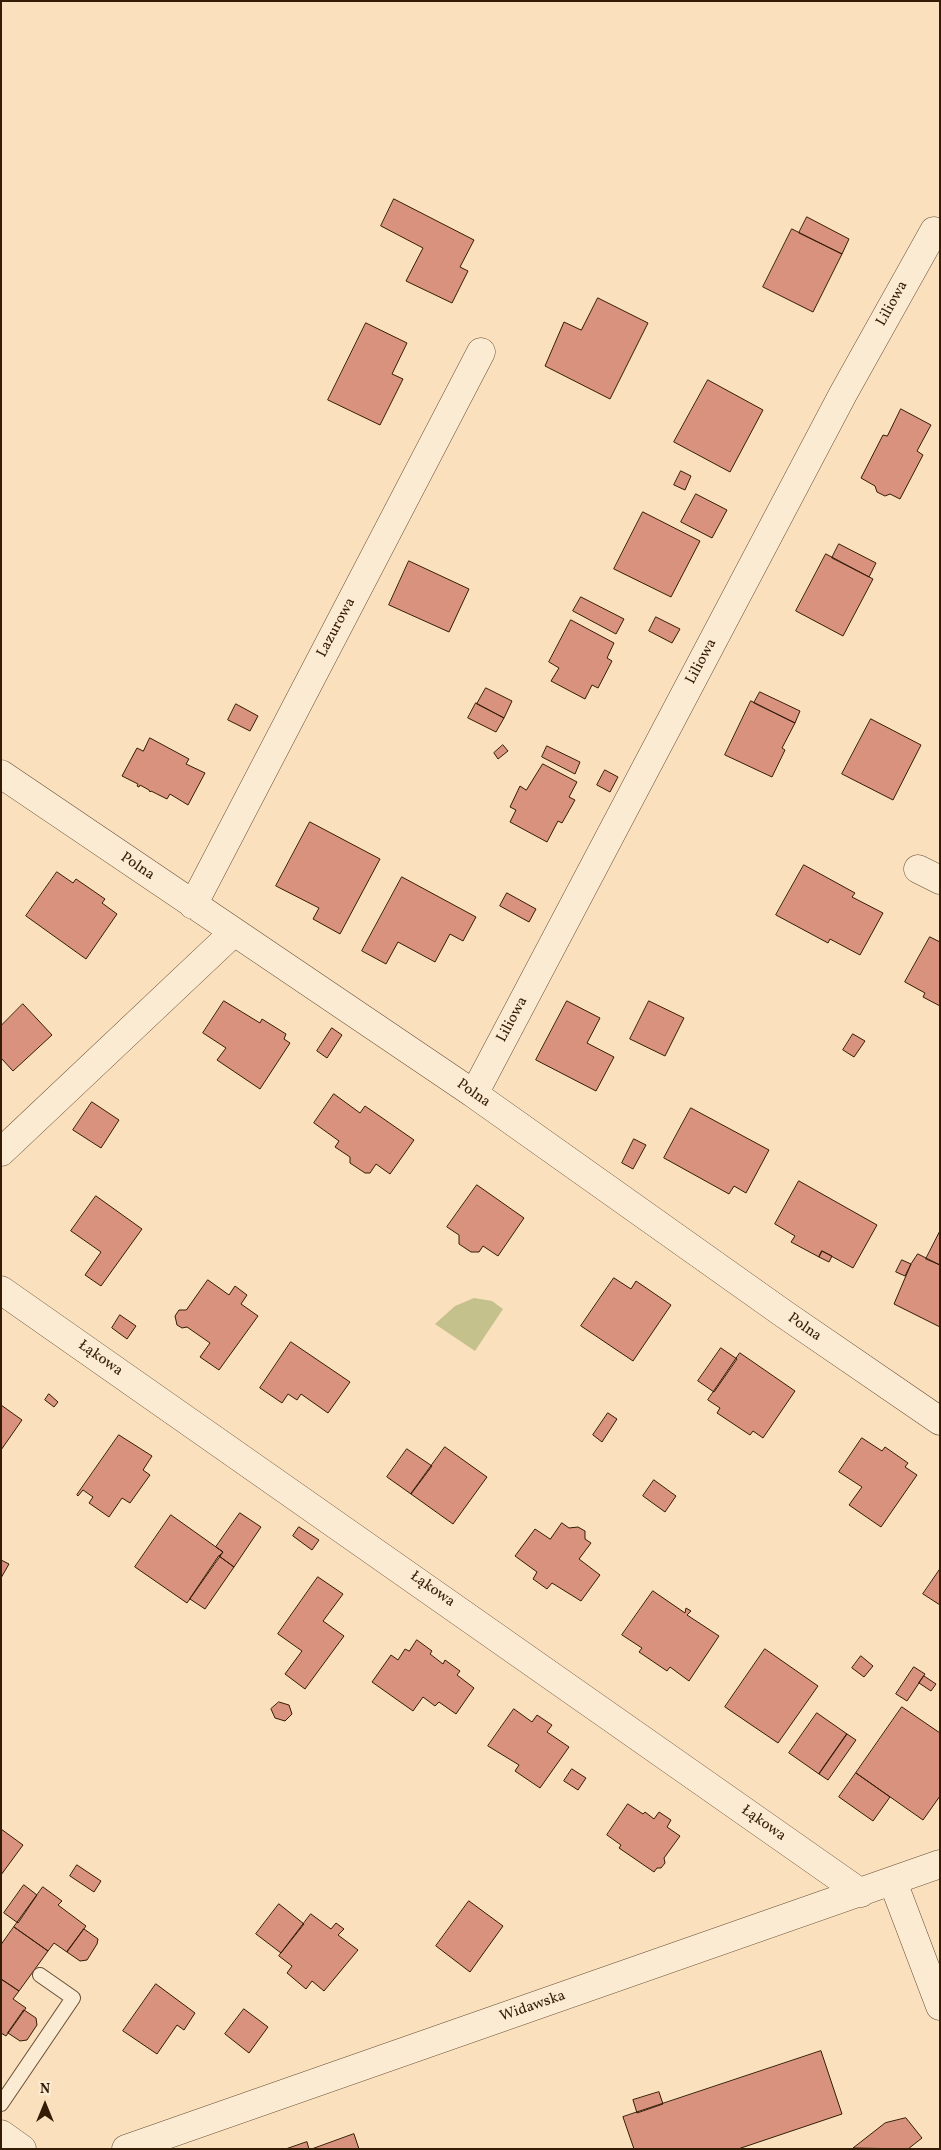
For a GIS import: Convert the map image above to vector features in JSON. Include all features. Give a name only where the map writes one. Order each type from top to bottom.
[{"type":"street","name":"Liliowa","points":[[474,1094],[843,394],[934,231]]},
{"type":"street","name":"Lazurowa","points":[[193,905],[482,352]]},
{"type":"street","name":"Polna","points":[[1,774],[474,1094],[784,1314],[940,1421]]},
{"type":"street","points":[[1,1152],[234,932]]},
{"type":"street","name":"Łąkowa","points":[[1,1290],[861,1893]]},
{"type":"street","name":"Widawska","points":[[126,2149],[940,1864]]},
{"type":"street","points":[[893,1882],[940,2006]]},
{"type":"street","points":[[1,2134],[22,2149]]},
{"type":"lane","points":[[1,2104],[73,1998],[40,1975]]},
{"type":"shaded area","points":[[474,1298],[492,1301],[503,1309],[475,1351],[435,1324],[455,1306]]},
{"type":"building","points":[[394,199],[474,240],[460,267],[468,271],[452,303],[406,281],[423,248],[381,226]]},
{"type":"building","points":[[807,217],[849,239],[842,254],[799,233]]},
{"type":"building","points":[[792,229],[842,254],[813,312],[763,287]]},
{"type":"building","points":[[598,298],[648,323],[610,399],[545,366],[564,322],[581,330]]},
{"type":"building","points":[[366,323],[407,343],[392,374],[403,379],[380,425],[328,400]]},
{"type":"building","points":[[708,380],[763,410],[730,472],[674,442]]},
{"type":"building","points":[[901,409],[931,425],[917,451],[923,455],[900,499],[890,494],[885,496],[877,492],[875,486],[861,478],[883,435],[887,436]]},
{"type":"building","points":[[681,471],[691,476],[685,490],[674,485]]},
{"type":"building","points":[[696,494],[727,510],[712,538],[681,522]]},
{"type":"building","points":[[643,512],[700,541],[671,597],[614,569]]},
{"type":"building","points":[[839,544],[876,563],[869,577],[832,558]]},
{"type":"building","points":[[826,554],[873,579],[843,636],[796,611]]},
{"type":"building","points":[[409,561],[469,589],[449,632],[389,605]]},
{"type":"building","points":[[581,597],[624,619],[616,634],[573,611]]},
{"type":"building","points":[[656,617],[680,629],[672,643],[649,631]]},
{"type":"building","points":[[571,620],[614,643],[607,658],[612,661],[598,688],[592,685],[585,699],[551,681],[559,668],[549,662]]},
{"type":"building","points":[[486,688],[512,701],[504,718],[477,704]]},
{"type":"building","points":[[760,692],[800,711],[795,723],[754,703]]},
{"type":"building","points":[[751,701],[795,723],[782,748],[785,750],[772,777],[725,755]]},
{"type":"building","points":[[476,703],[504,718],[496,732],[468,718]]},
{"type":"building","points":[[236,704],[258,716],[250,731],[228,720]]},
{"type":"building","points":[[871,719],[921,745],[893,800],[842,774]]},
{"type":"building","points":[[150,738],[189,759],[186,764],[205,773],[188,805],[170,794],[167,799],[150,792],[122,776],[137,748],[143,751]]},
{"type":"building","points":[[503,745],[508,751],[498,759],[494,753]]},
{"type":"building","points":[[547,746],[580,762],[575,774],[542,757]]},
{"type":"building","points":[[543,764],[577,782],[569,797],[575,800],[562,823],[558,821],[547,842],[510,822],[516,810],[510,807],[520,786],[526,790]]},
{"type":"building","points":[[605,770],[618,777],[610,792],[597,785]]},
{"type":"building","points":[[310,822],[380,859],[340,934],[313,919],[319,908],[276,886]]},
{"type":"building","points":[[804,865],[855,893],[852,897],[883,913],[860,955],[830,939],[828,943],[776,915]]},
{"type":"building","points":[[57,872],[73,883],[76,879],[105,899],[102,903],[117,914],[86,959],[26,916]]},
{"type":"building","points":[[402,877],[476,917],[463,941],[450,934],[435,962],[398,942],[386,964],[362,951]]},
{"type":"building","points":[[507,893],[536,909],[529,922],[500,906]]},
{"type":"building","points":[[930,937],[940,942],[940,1006],[923,997],[925,993],[905,982]]},
{"type":"building","points":[[224,1001],[260,1023],[262,1019],[286,1034],[284,1039],[290,1043],[260,1089],[217,1060],[226,1048],[203,1033]]},
{"type":"building","points":[[567,1001],[600,1018],[587,1043],[614,1057],[596,1091],[536,1060]]},
{"type":"building","points":[[649,1001],[684,1018],[665,1056],[630,1039]]},
{"type":"building","points":[[23,1004],[52,1035],[13,1071],[1,1058],[1,1026]]},
{"type":"building","points":[[332,1028],[342,1035],[327,1058],[317,1051]]},
{"type":"building","points":[[853,1034],[865,1041],[854,1057],[843,1050]]},
{"type":"building","points":[[334,1094],[360,1113],[365,1106],[414,1140],[390,1174],[376,1164],[370,1173],[365,1173],[350,1163],[350,1157],[335,1147],[339,1141],[314,1123]]},
{"type":"building","points":[[92,1102],[119,1120],[101,1148],[73,1130]]},
{"type":"building","points":[[691,1108],[769,1150],[746,1193],[734,1186],[729,1194],[664,1158]]},
{"type":"building","points":[[634,1139],[646,1145],[633,1169],[622,1163]]},
{"type":"building","points":[[799,1181],[877,1225],[853,1268],[822,1251],[819,1257],[791,1242],[795,1236],[775,1224]]},
{"type":"building","points":[[477,1185],[524,1218],[498,1256],[483,1246],[479,1252],[471,1252],[459,1244],[459,1235],[447,1227]]},
{"type":"building","points":[[96,1196],[142,1229],[101,1286],[85,1275],[101,1252],[71,1231]]},
{"type":"building","points":[[940,1231],[940,1265],[926,1259]]},
{"type":"building","points":[[822,1251],[832,1256],[829,1262],[819,1257]]},
{"type":"building","points":[[918,1254],[940,1265],[940,1327],[894,1304],[911,1264]]},
{"type":"building","points":[[902,1260],[911,1264],[905,1276],[896,1272]]},
{"type":"building","points":[[614,1278],[631,1289],[636,1281],[671,1305],[633,1361],[581,1326]]},
{"type":"building","points":[[208,1280],[229,1295],[235,1286],[247,1295],[241,1304],[258,1316],[219,1370],[200,1357],[210,1343],[187,1327],[182,1328],[177,1325],[175,1316],[179,1310],[186,1310]]},
{"type":"building","points":[[120,1315],[136,1326],[127,1339],[112,1328]]},
{"type":"building","points":[[291,1342],[350,1382],[328,1413],[301,1394],[297,1400],[288,1394],[282,1403],[260,1388]]},
{"type":"building","points":[[721,1348],[737,1359],[714,1392],[698,1381]]},
{"type":"building","points":[[740,1353],[795,1391],[763,1438],[753,1431],[750,1435],[717,1413],[720,1408],[708,1400]]},
{"type":"building","points":[[49,1394],[58,1402],[54,1407],[45,1400]]},
{"type":"building","points":[[1,1405],[22,1420],[1,1450]]},
{"type":"building","points":[[608,1413],[617,1419],[602,1442],[593,1435]]},
{"type":"building","points":[[119,1435],[152,1456],[143,1470],[150,1475],[130,1503],[122,1498],[109,1517],[89,1503],[93,1497],[83,1490],[77,1495]]},
{"type":"building","points":[[862,1438],[882,1451],[885,1447],[908,1463],[905,1467],[917,1475],[881,1527],[849,1505],[862,1487],[839,1472]]},
{"type":"building","points":[[445,1447],[487,1477],[453,1524],[411,1494]]},
{"type":"building","points":[[407,1449],[432,1466],[411,1494],[387,1477]]},
{"type":"building","points":[[654,1480],[676,1496],[665,1512],[643,1496]]},
{"type":"building","points":[[240,1513],[261,1527],[234,1567],[219,1556],[223,1552],[216,1547]]},
{"type":"building","points":[[171,1515],[223,1552],[187,1603],[135,1567]]},
{"type":"building","points":[[562,1523],[569,1528],[578,1527],[585,1531],[585,1539],[591,1543],[579,1559],[600,1575],[581,1601],[552,1583],[547,1589],[533,1579],[537,1572],[515,1556],[535,1529],[550,1539]]},
{"type":"building","points":[[299,1527],[319,1540],[312,1550],[293,1536]]},
{"type":"building","points":[[219,1556],[234,1567],[205,1609],[190,1599]]},
{"type":"building","points":[[1,1560],[9,1564],[1,1578]]},
{"type":"building","points":[[940,1569],[940,1605],[923,1594]]},
{"type":"building","points":[[318,1577],[343,1594],[323,1621],[344,1636],[305,1689],[285,1674],[302,1651],[278,1634]]},
{"type":"building","points":[[653,1591],[685,1613],[686,1608],[691,1611],[687,1615],[719,1636],[689,1681],[670,1667],[667,1671],[639,1652],[642,1648],[622,1635]]},
{"type":"building","points":[[417,1640],[432,1651],[430,1654],[443,1664],[445,1660],[460,1671],[457,1675],[474,1688],[456,1714],[439,1702],[435,1706],[423,1697],[413,1711],[372,1682],[391,1655],[398,1660],[405,1649],[409,1651]]},
{"type":"building","points":[[765,1649],[818,1686],[778,1743],[725,1707]]},
{"type":"building","points":[[861,1656],[873,1666],[864,1677],[852,1668]]},
{"type":"building","points":[[914,1667],[925,1674],[907,1701],[896,1694]]},
{"type":"building","points":[[924,1676],[936,1684],[931,1691],[919,1683]]},
{"type":"building","points":[[279,1702],[289,1705],[292,1714],[285,1721],[275,1718],[271,1709]]},
{"type":"building","points":[[902,1707],[940,1733],[940,1796],[923,1820],[856,1773]]},
{"type":"building","points":[[514,1709],[532,1722],[537,1715],[552,1725],[547,1732],[569,1747],[540,1788],[515,1771],[519,1765],[488,1746]]},
{"type":"building","points":[[817,1713],[847,1734],[819,1774],[789,1753]]},
{"type":"building","points":[[847,1734],[856,1740],[828,1780],[819,1774]]},
{"type":"building","points":[[572,1769],[586,1778],[578,1790],[564,1781]]},
{"type":"building","points":[[856,1773],[890,1797],[873,1821],[839,1797]]},
{"type":"building","points":[[628,1804],[643,1814],[645,1812],[654,1819],[659,1812],[671,1820],[667,1827],[680,1836],[664,1858],[665,1863],[654,1872],[619,1848],[621,1845],[607,1835]]},
{"type":"building","points":[[1,1829],[23,1845],[1,1875]]},
{"type":"building","points":[[77,1865],[101,1881],[94,1892],[70,1876]]},
{"type":"building","points":[[24,1885],[37,1895],[18,1923],[4,1913]]},
{"type":"building","points":[[43,1887],[62,1901],[58,1905],[86,1926],[67,1952],[54,1943],[48,1951],[14,1927]]},
{"type":"building","points":[[469,1901],[503,1926],[470,1972],[436,1946]]},
{"type":"building","points":[[279,1904],[304,1924],[281,1953],[256,1934]]},
{"type":"building","points":[[311,1914],[331,1929],[336,1923],[344,1929],[338,1935],[358,1950],[324,1991],[312,1981],[306,1989],[287,1973],[292,1966],[279,1956]]},
{"type":"building","points":[[14,1927],[48,1951],[19,1991],[1,1979],[1,1945]]},
{"type":"building","points":[[84,1929],[98,1939],[87,1960],[80,1961],[67,1952]]},
{"type":"building","points":[[1,1979],[19,1991],[13,1999],[26,2008],[6,2036],[1,2033]]},
{"type":"building","points":[[156,1984],[195,2013],[184,2030],[177,2025],[157,2054],[123,2031]]},
{"type":"building","points":[[244,2009],[268,2027],[249,2053],[225,2034]]},
{"type":"building","points":[[24,2010],[36,2018],[37,2025],[27,2040],[20,2041],[8,2033]]},
{"type":"building","points":[[821,2051],[842,2114],[738,2149],[634,2149],[623,2117]]},
{"type":"building","points":[[659,2092],[663,2104],[637,2113],[633,2100]]},
{"type":"building","points":[[906,2118],[922,2138],[908,2149],[853,2148],[885,2123]]},
{"type":"building","points":[[354,2134],[359,2149],[312,2149]]},
{"type":"building","points":[[307,2142],[309,2149],[286,2149]]}]
